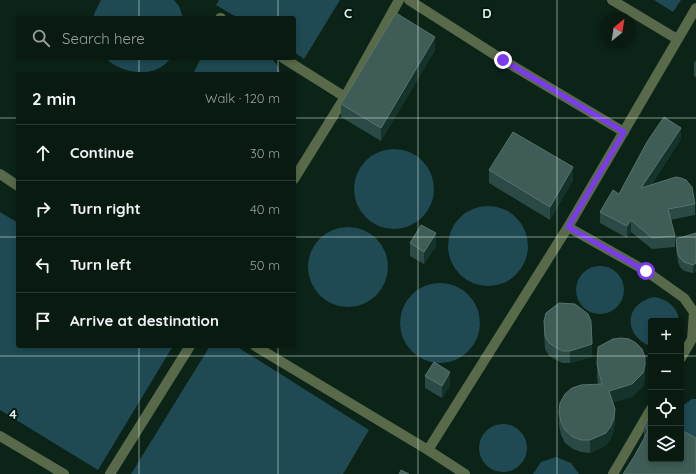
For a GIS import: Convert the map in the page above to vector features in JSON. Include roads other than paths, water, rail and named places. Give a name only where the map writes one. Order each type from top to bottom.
[{"type":"lane","points":[[296,175],[345,97],[398,0]]},
{"type":"lane","points":[[409,0],[503,60],[624,132]]},
{"type":"lane","points":[[612,0],[677,39]]},
{"type":"lane","points":[[428,450],[568,227],[696,8]]},
{"type":"lane","points":[[286,60],[345,97]]},
{"type":"lane","points":[[0,174],[16,185]]},
{"type":"lane","points":[[568,227],[646,271],[684,298],[694,312],[692,339],[683,354]]},
{"type":"lane","points":[[110,474],[189,348]]},
{"type":"lane","points":[[258,348],[428,450],[465,474]]},
{"type":"lane","points":[[613,474],[648,414]]},
{"type":"lane","points":[[0,436],[64,474]]},
{"type":"water","points":[[101,0],[174,0],[179,6],[182,16],[94,16]]},
{"type":"water","points":[[219,0],[340,0],[304,59],[296,53],[296,16],[235,16],[216,5]]},
{"type":"water","points":[[654,0],[681,0],[673,12]]},
{"type":"water","points":[[108,60],[169,60],[156,70],[147,72],[129,71]]},
{"type":"water","points":[[200,60],[273,60],[278,66],[280,72],[194,72]]},
{"type":"water","points":[[394,149],[409,152],[422,161],[431,174],[434,189],[431,204],[422,217],[409,226],[394,229],[379,226],[366,217],[357,204],[354,189],[357,174],[366,161],[379,152]]},
{"type":"water","points":[[488,206],[503,209],[516,218],[525,231],[528,246],[525,261],[516,274],[503,283],[488,286],[473,283],[460,274],[451,261],[448,246],[451,231],[460,218],[473,209]]},
{"type":"water","points":[[0,212],[16,222],[16,348],[172,348],[98,470],[0,410]]},
{"type":"water","points":[[348,227],[363,230],[376,239],[385,252],[388,267],[385,282],[376,295],[363,304],[348,307],[333,304],[320,295],[311,282],[308,267],[311,252],[320,239],[333,230]]},
{"type":"water","points":[[595,266],[605,266],[617,273],[624,285],[624,295],[617,307],[605,314],[595,314],[587,310],[580,303],[576,295],[576,285],[580,277],[587,270]]},
{"type":"water","points":[[440,283],[455,286],[468,295],[477,308],[480,323],[477,338],[468,351],[455,360],[440,363],[425,360],[412,351],[403,338],[400,323],[403,308],[412,295],[425,286]]},
{"type":"water","points":[[655,297],[668,302],[677,312],[678,318],[648,318],[648,345],[641,341],[631,327],[633,312],[638,305],[645,300]]},
{"type":"water","points":[[209,348],[239,348],[369,430],[343,474],[131,474]]},
{"type":"water","points":[[692,399],[696,399],[696,447],[684,440],[684,405]]},
{"type":"water","points":[[498,424],[508,424],[520,431],[527,443],[527,453],[520,465],[508,472],[498,472],[490,468],[483,461],[479,453],[479,443],[483,435],[490,428]]},
{"type":"water","points":[[556,457],[571,463],[579,474],[533,474],[541,462]]}]
